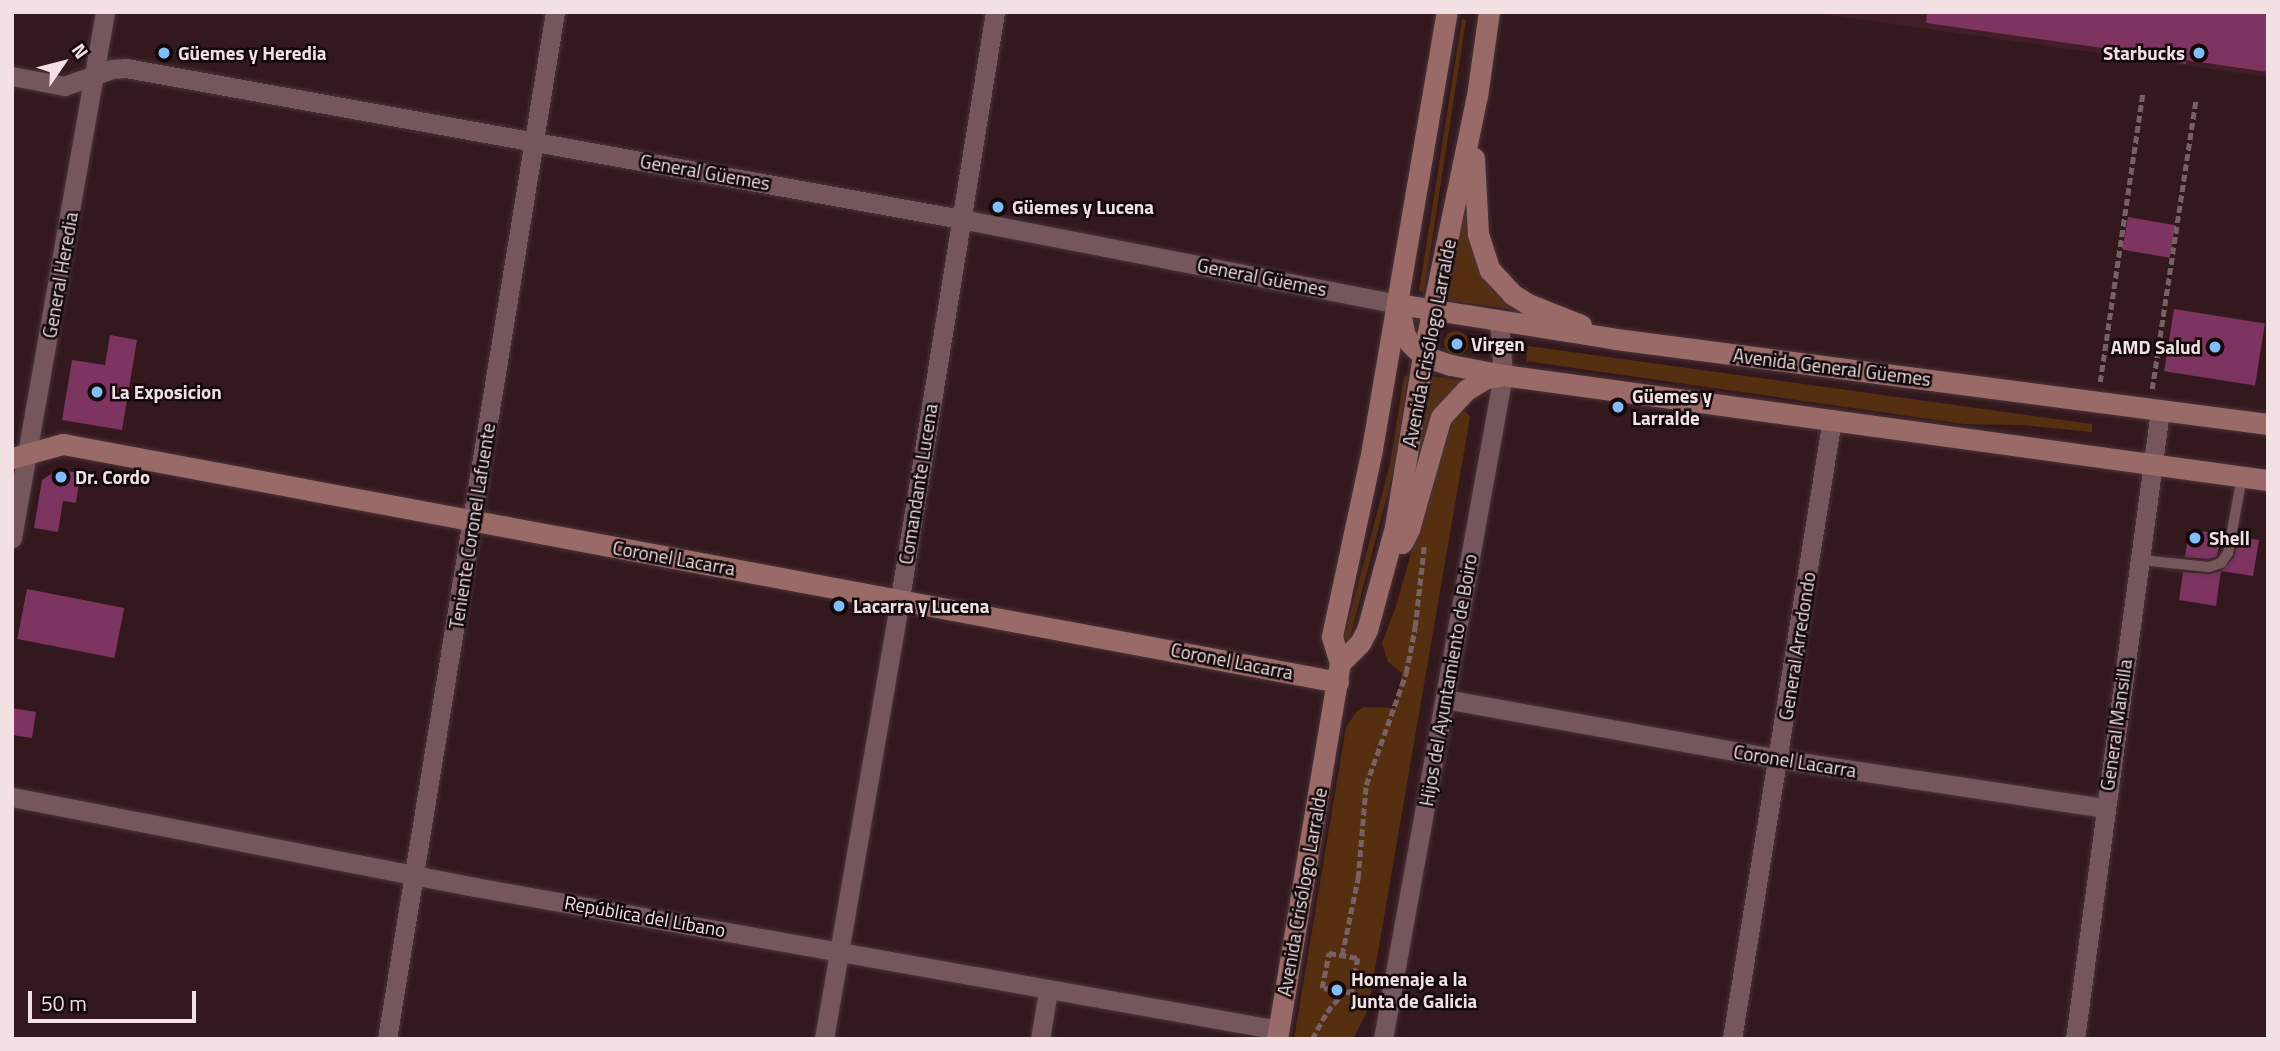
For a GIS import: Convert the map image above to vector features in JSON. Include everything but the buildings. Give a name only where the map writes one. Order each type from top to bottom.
[{"type":"main road","name":"Avenida Crisólogo Larralde","points":[[1278,1035],[1339,672],[1332,636],[1372,449],[1447,12]]},
{"type":"main road","name":"Avenida Crisólogo Larralde","points":[[1339,672],[1367,630],[1385,572],[1405,480],[1423,356],[1477,96],[1489,12]]},
{"type":"main road","points":[[1477,96],[1475,203],[1485,262],[1496,280],[1528,304],[1616,339]]},
{"type":"main road","name":"Avenida General Güemes","points":[[1398,304],[1616,339],[2268,424]]},
{"type":"main road","points":[[1398,304],[1405,336],[1423,356],[1503,376],[2153,462],[2268,480]]},
{"type":"main road","points":[[1385,572],[1409,529],[1434,436],[1448,407],[1481,380],[1503,376]]},
{"type":"main road","name":"Coronel Lacarra","points":[[20,457],[63,444],[474,522],[1339,672]]},
{"type":"street","name":"General Heredia","points":[[12,538],[20,457],[105,12]]},
{"type":"street","name":"Teniente Coronel Lafuente","points":[[387,1039],[474,522],[555,12]]},
{"type":"street","name":"Comandante Lucena","points":[[824,1039],[837,950],[900,598],[995,12]]},
{"type":"street","name":"General Güemes","points":[[12,76],[64,86],[126,68],[961,219],[1398,304]]},
{"type":"street","name":"Hijos del Ayuntamiento de Boiro","points":[[1383,1039],[1503,376],[1499,320]]},
{"type":"street","name":"General Mansilla","points":[[2075,1039],[2104,808],[2141,561],[2153,462],[2155,410]]},
{"type":"street","name":"General Arredondo","points":[[1732,1039],[1780,759],[1832,419]]},
{"type":"street","name":"Coronel Lacarra","points":[[1445,699],[1780,759],[2104,808]]},
{"type":"street","name":"República del Líbano","points":[[12,797],[1278,1035]]},
{"type":"street","points":[[1040,1039],[1048,991]]},
{"type":"lane","points":[[2141,561],[2209,567],[2221,563],[2228,553],[2243,475]]},
{"type":"path","points":[[2097,401],[2143,92]]},
{"type":"path","points":[[2155,410],[2196,99]]},
{"type":"path","points":[[1342,955],[1359,878],[1366,785],[1406,673],[1415,628],[1426,538]]},
{"type":"path","points":[[1329,953],[1358,958],[1352,993],[1344,992],[1322,988],[1329,953]]},
{"type":"path","points":[[1312,1039],[1327,1012],[1344,992]]},
{"type":"shaded area","points":[[1808,12],[2268,12],[2268,77]]},
{"type":"shaded area","points":[[1462,19],[1466,20],[1424,292],[1419,291]]},
{"type":"shaded area","points":[[1469,177],[1475,258],[1495,291],[1520,310],[1445,300]]},
{"type":"shaded area","points":[[1456,331],[1465,334],[1468,343],[1465,352],[1456,355],[1447,352],[1444,343],[1447,334]]},
{"type":"shaded area","points":[[1528,346],[2092,424],[2092,432],[2023,425],[1964,424],[1526,361]]},
{"type":"shaded area","points":[[1408,375],[1395,465],[1349,641],[1344,637],[1390,464],[1404,377]]},
{"type":"shaded area","points":[[1430,376],[1472,382],[1433,412],[1419,464],[1415,463]]},
{"type":"shaded area","points":[[1465,411],[1470,417],[1368,1010],[1353,1039],[1294,1039],[1346,727],[1357,711],[1365,707],[1395,708],[1402,673],[1388,662],[1382,643],[1396,606],[1447,427],[1454,416]]},
{"type":"place","name":"Güemes y Heredia","points":[[164,53]]},
{"type":"place","name":"Starbucks","points":[[2199,53]]},
{"type":"place","name":"Güemes y Lucena","points":[[998,207]]},
{"type":"place","name":"Virgen","points":[[1457,344]]},
{"type":"place","name":"AMD Salud","points":[[2215,347]]},
{"type":"place","name":"La Exposicion","points":[[97,392]]},
{"type":"place","name":"Güemes y Larralde","points":[[1618,407]]},
{"type":"place","name":"Dr. Cordo","points":[[61,477]]},
{"type":"place","name":"Shell","points":[[2195,538]]},
{"type":"place","name":"Lacarra y Lucena","points":[[839,606]]},
{"type":"place","name":"Homenaje a la Junta de Galicia","points":[[1337,990]]}]
